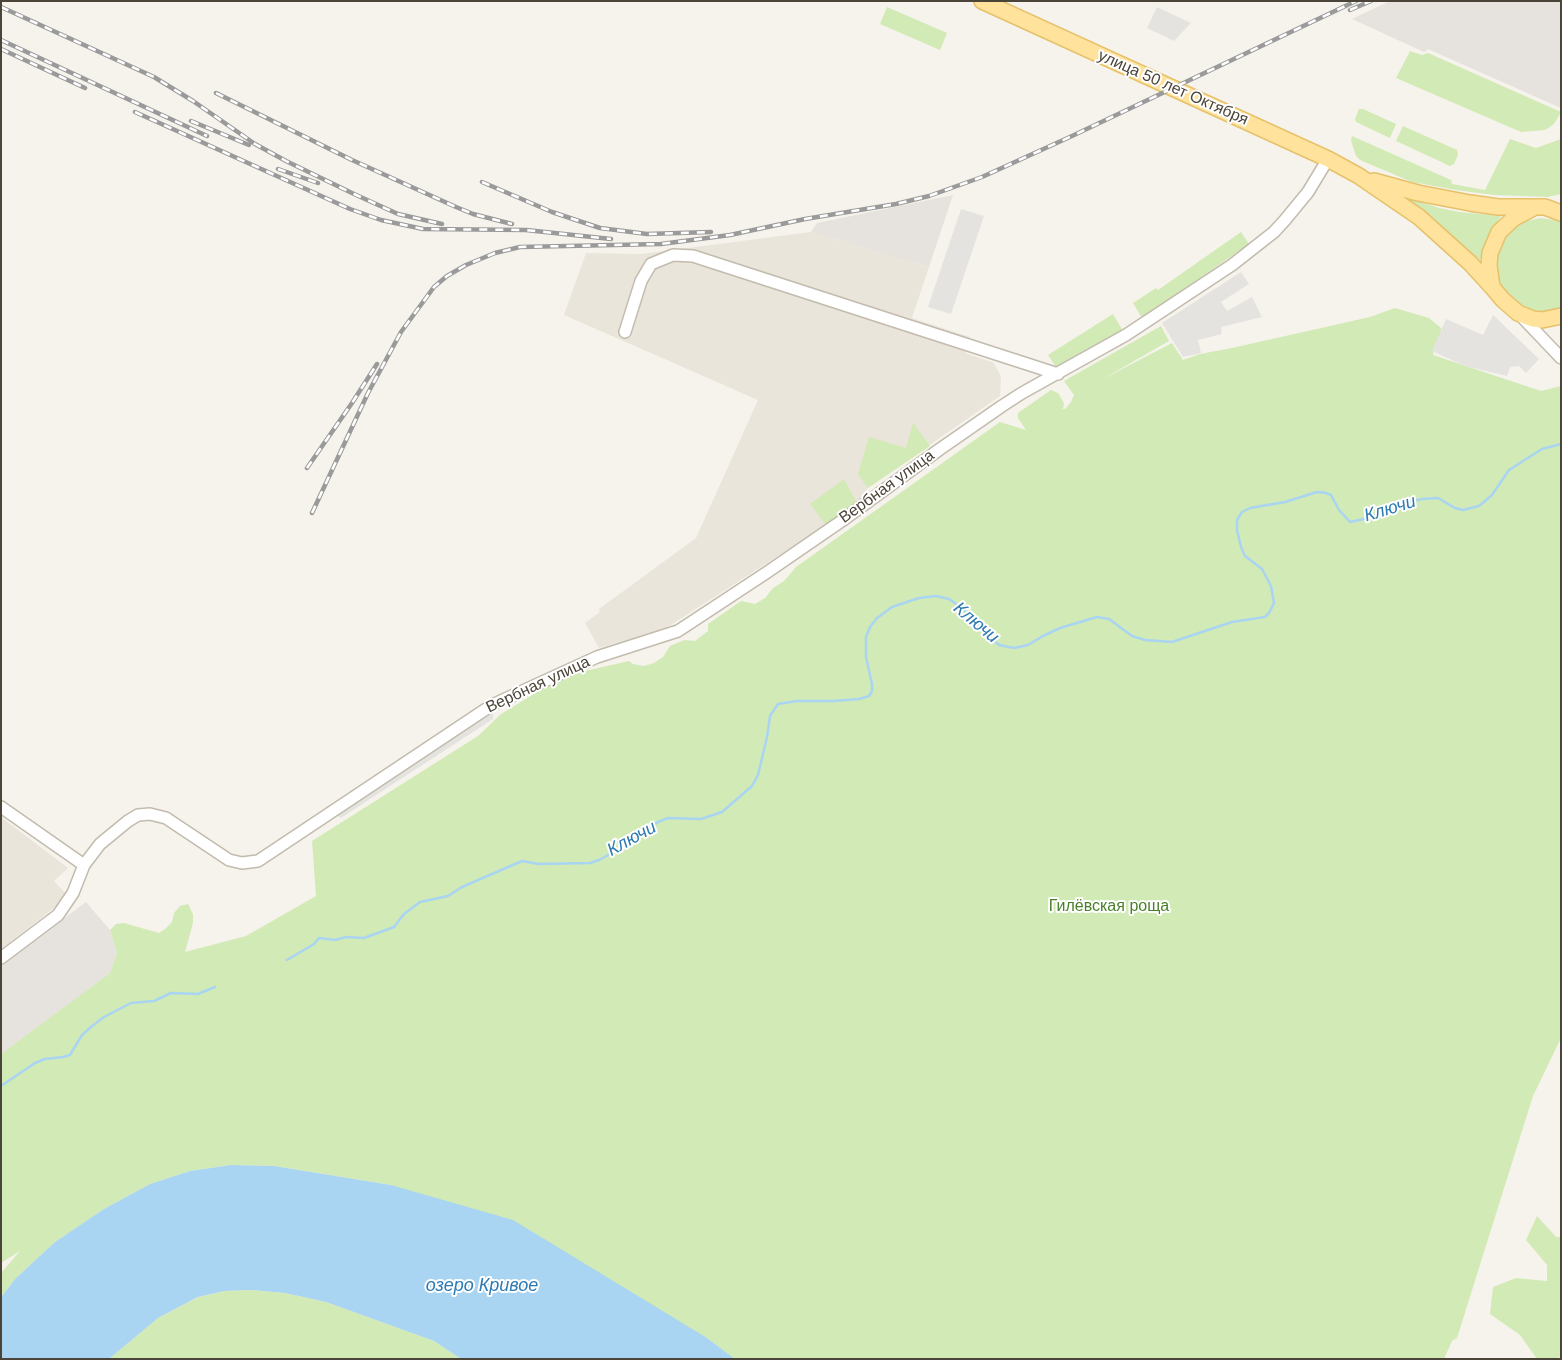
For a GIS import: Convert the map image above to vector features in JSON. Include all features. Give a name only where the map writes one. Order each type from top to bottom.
[{"type":"main road","name":"улица 50 лет Октября","points":[[982,1],[1328,159],[1363,178]]},
{"type":"main road","points":[[1363,178],[1418,193],[1498,207],[1561,205]]},
{"type":"main road","points":[[1363,178],[1419,217],[1470,263],[1503,300],[1518,313],[1532,319],[1542,320],[1561,316]]},
{"type":"main road","points":[[1492,286],[1489,265],[1490,253],[1503,228],[1514,218],[1540,207],[1561,213]]},
{"type":"street","name":"Вербная улица","points":[[1,958],[58,915],[73,893],[84,865],[100,844],[113,832],[138,815],[150,814],[166,818],[229,860],[242,863],[258,860],[492,705],[597,657],[678,631],[843,520],[1022,392],[1058,374],[1141,326],[1246,254],[1274,232],[1308,192],[1328,159]]},
{"type":"street","points":[[625,332],[641,281],[651,264],[673,255],[693,256],[1058,374]]},
{"type":"street","points":[[1518,313],[1561,358]]},
{"type":"street","points":[[1,807],[84,865]]},
{"type":"shaded area","points":[[1390,1],[1561,1],[1561,108],[1428,49],[1424,52],[1352,19]]},
{"type":"shaded area","points":[[1157,7],[1191,23],[1174,41],[1147,28]]},
{"type":"shaded area","points":[[953,195],[929,267],[811,232],[817,223]]},
{"type":"shaded area","points":[[961,209],[984,216],[951,314],[928,307]]},
{"type":"shaded area","points":[[811,232],[929,267],[912,318],[970,337],[965,353],[994,363],[1001,377],[1000,396],[868,488],[857,503],[826,525],[663,630],[599,648],[585,623],[600,612],[599,609],[696,538],[758,400],[564,315],[586,253],[642,254]]},
{"type":"shaded area","points":[[1241,272],[1249,284],[1221,302],[1227,311],[1252,297],[1262,317],[1221,327],[1222,334],[1198,340],[1201,353],[1183,357],[1162,323]]},
{"type":"shaded area","points":[[1493,315],[1539,359],[1526,373],[1519,366],[1510,367],[1507,376],[1465,366],[1432,351],[1446,319],[1483,335]]},
{"type":"shaded area","points":[[493,709],[493,719],[341,818],[334,814]]},
{"type":"shaded area","points":[[1,817],[68,868],[54,881],[66,894],[63,901],[1,949]]},
{"type":"shaded area","points":[[86,902],[110,930],[117,953],[110,973],[1,1054],[1,965]]},
{"type":"green space","points":[[887,7],[947,33],[940,50],[880,24]]},
{"type":"green space","points":[[1410,51],[1422,55],[1428,53],[1561,112],[1554,124],[1545,130],[1521,132],[1396,78]]},
{"type":"green space","points":[[1359,109],[1363,109],[1396,124],[1390,138],[1356,122],[1355,119]]},
{"type":"green space","points":[[1403,126],[1457,150],[1458,155],[1454,164],[1450,166],[1396,141]]},
{"type":"green space","points":[[1352,136],[1451,180],[1452,184],[1485,190],[1510,139],[1536,148],[1561,139],[1561,194],[1548,197],[1494,195],[1412,182],[1360,160],[1356,156],[1351,141]]},
{"type":"green space","points":[[1404,196],[1439,208],[1501,216],[1486,240],[1479,263],[1453,237],[1403,198]]},
{"type":"green space","points":[[1541,218],[1561,221],[1561,310],[1538,313],[1522,309],[1500,287],[1497,280],[1496,256],[1502,241],[1512,229],[1526,221]]},
{"type":"green space","points":[[1241,232],[1249,244],[1142,318],[1133,303],[1156,288],[1158,290]]},
{"type":"green space","name":"Гилёвская роща","points":[[1395,308],[1429,318],[1441,328],[1441,338],[1435,343],[1433,355],[1541,391],[1561,386],[1561,1038],[1533,1096],[1457,1338],[1452,1341],[1444,1359],[735,1359],[707,1338],[391,1185],[274,1166],[231,1165],[190,1171],[150,1184],[104,1209],[55,1242],[16,1278],[1,1297],[1,1273],[20,1251],[1,1263],[1,1054],[110,973],[117,953],[110,930],[116,924],[124,923],[159,933],[172,922],[174,913],[180,906],[188,904],[193,914],[193,923],[185,952],[246,936],[316,896],[312,841],[478,736],[501,714],[552,683],[585,671],[629,661],[633,664],[644,666],[654,663],[663,657],[670,646],[684,640],[695,641],[708,631],[708,624],[741,601],[755,604],[765,598],[796,567],[1000,422],[1026,430],[1018,418],[1018,413],[1051,390],[1058,393],[1064,403],[1063,409],[1065,409],[1074,395],[1064,381],[1161,326],[1169,341],[1101,380],[1172,343],[1183,360],[1200,354],[1370,317]]},
{"type":"green space","points":[[1113,314],[1123,331],[1056,367],[1048,355]]},
{"type":"green space","points":[[913,423],[930,446],[868,488],[858,474],[869,437],[906,448]]},
{"type":"green space","points":[[844,479],[857,503],[826,525],[810,504]]},
{"type":"green space","points":[[1537,1216],[1556,1237],[1561,1237],[1561,1357],[1553,1359],[1537,1359],[1520,1335],[1490,1314],[1493,1287],[1516,1278],[1547,1281],[1547,1265],[1526,1240]]},
{"type":"green space","points":[[251,1290],[285,1293],[326,1302],[434,1341],[461,1359],[109,1359],[158,1318],[199,1297],[224,1291]]},
{"type":"water","name":"озеро Кривое","points":[[231,1165],[274,1166],[391,1185],[513,1220],[707,1338],[735,1359],[461,1359],[434,1341],[326,1302],[285,1293],[251,1290],[224,1291],[198,1297],[158,1318],[109,1359],[1,1359],[1,1297],[16,1278],[55,1242],[104,1209],[150,1184],[190,1171]]},
{"type":"waterway","name":"Ключи","points":[[287,960],[314,944],[319,938],[335,940],[346,937],[364,938],[394,927],[404,914],[420,902],[448,896],[462,887],[522,861],[538,864],[590,863],[621,848],[658,822],[668,818],[701,819],[722,812],[752,786],[758,775],[770,716],[778,704],[797,701],[859,699],[869,696],[872,691],[872,684],[866,657],[866,637],[870,627],[877,618],[892,607],[919,598],[936,596],[949,599],[963,609],[999,645],[1014,648],[1028,645],[1060,628],[1097,617],[1109,619],[1132,636],[1145,640],[1172,642],[1232,622],[1265,617],[1269,613],[1274,603],[1271,586],[1262,569],[1245,556],[1241,547],[1237,520],[1242,512],[1250,508],[1285,502],[1317,492],[1331,495],[1339,510],[1350,522],[1368,518],[1399,504],[1422,499],[1438,498],[1455,508],[1463,510],[1479,506],[1492,495],[1509,470],[1542,449],[1561,444]]},
{"type":"waterway","name":"Ключи","points":[[1,1086],[35,1063],[45,1059],[70,1055],[82,1035],[91,1027],[104,1017],[131,1003],[154,1001],[171,993],[198,994],[215,987]]},
{"type":"railway","points":[[312,513],[368,393],[401,332],[434,287],[447,276],[466,265],[495,253],[520,247],[661,244],[730,235],[805,219],[896,204],[929,196],[982,177],[1072,136],[1356,1]]},
{"type":"railway","points":[[1350,10],[1371,1]]},
{"type":"railway","points":[[1,7],[154,77],[193,101],[255,144],[286,161],[398,214],[442,224]]},
{"type":"railway","points":[[1,40],[207,136]]},
{"type":"railway","points":[[1,49],[85,88]]},
{"type":"railway","points":[[216,93],[352,160],[456,207],[473,214],[512,224]]},
{"type":"railway","points":[[135,112],[350,209],[381,220],[423,229],[526,230],[611,239]]},
{"type":"railway","points":[[191,121],[249,145]]},
{"type":"railway","points":[[278,169],[318,183]]},
{"type":"railway","points":[[482,182],[552,212],[600,228],[647,234],[711,232]]},
{"type":"railway","points":[[307,468],[377,364]]}]
